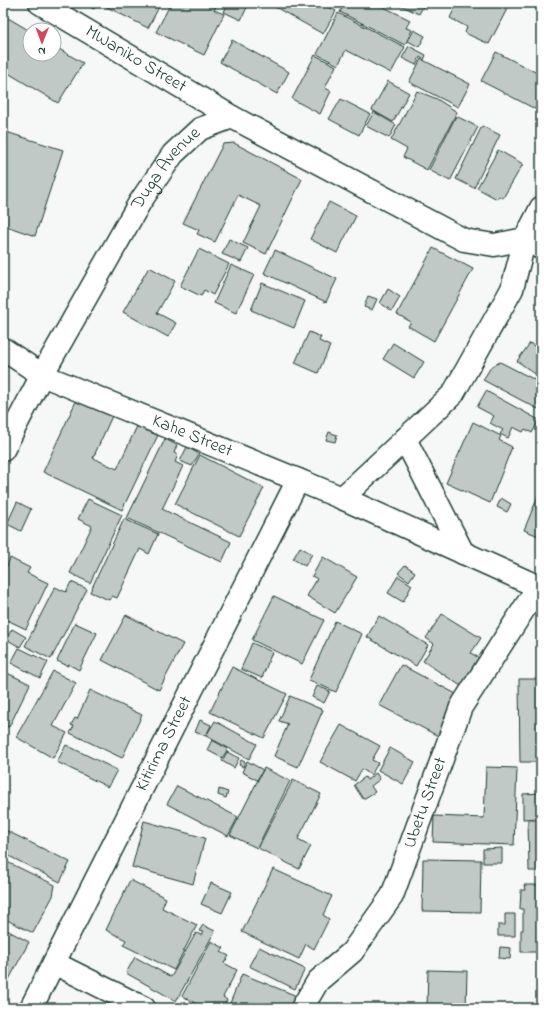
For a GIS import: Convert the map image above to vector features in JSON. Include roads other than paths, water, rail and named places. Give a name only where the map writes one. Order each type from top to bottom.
[{"type":"street","name":"MWaniko Street","points":[[40,3],[232,117]]},
{"type":"street","points":[[232,117],[464,240],[494,244],[533,244]]},
{"type":"street","name":"Duga Avenue","points":[[3,450],[42,375],[140,202],[173,154],[200,129],[232,117]]},
{"type":"street","points":[[342,498],[453,394],[512,289],[533,244],[541,208]]},
{"type":"street","name":"Kahe Street","points":[[3,349],[42,375],[342,498],[540,588]]},
{"type":"street","points":[[405,439],[463,553]]},
{"type":"street","name":"Kitirima Street","points":[[31,1008],[298,480]]},
{"type":"street","name":"Ubetu Street","points":[[302,1008],[318,981],[352,952],[392,896],[461,707],[540,588]]},
{"type":"street","points":[[54,963],[144,1008]]}]
